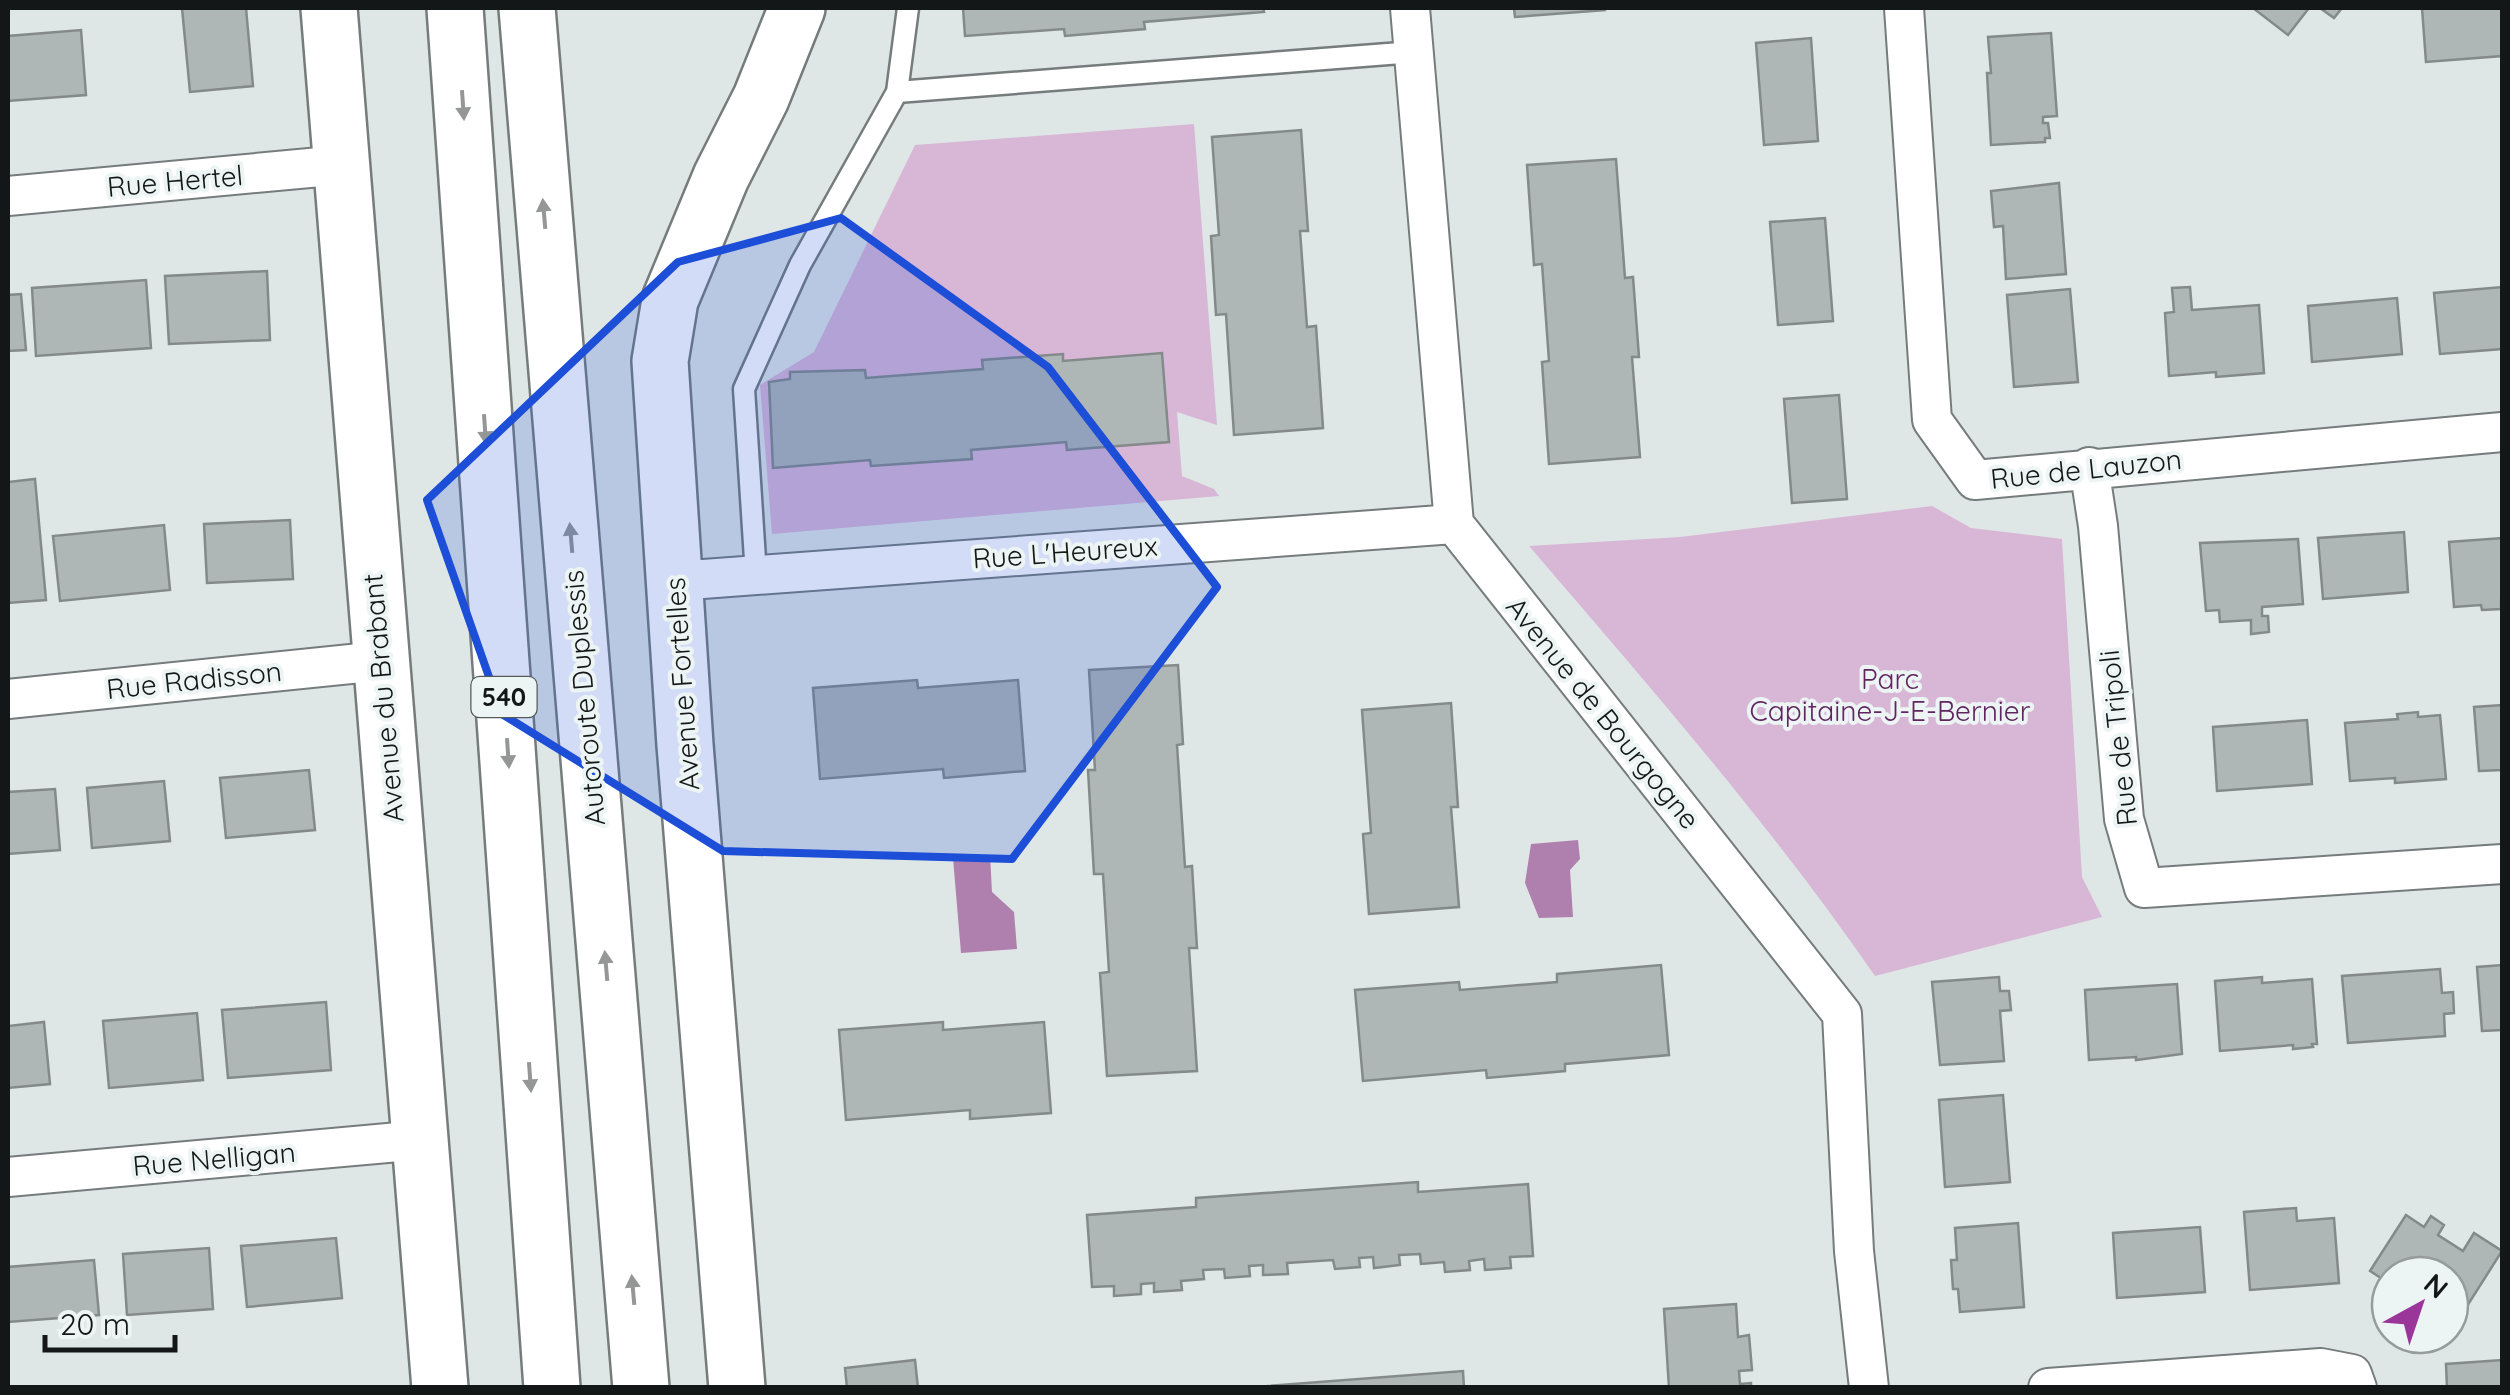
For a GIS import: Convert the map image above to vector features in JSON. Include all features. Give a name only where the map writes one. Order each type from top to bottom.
[{"type":"main road","name":"Avenue du Brabant","points":[[329,8],[440,1388]]},
{"type":"main road","name":"540","points":[[455,8],[552,1388]]},
{"type":"main road","name":"Autoroute Duplessis","points":[[527,8],[642,1388]]},
{"type":"main road","points":[[538,140],[557,28],[556,8]]},
{"type":"main road","name":"Avenue Fortelles","points":[[737,1388],[685,745],[660,361],[670,300],[797,8]]},
{"type":"street","points":[[1410,8],[1454,524]]},
{"type":"street","name":"Rue de Lauzon","points":[[1904,8],[1932,420],[1975,480],[2502,432]]},
{"type":"street","name":"Rue Hertel","points":[[8,196],[342,165]]},
{"type":"street","name":"Rue de Tripoli","points":[[2089,467],[2098,526],[2124,820],[2144,888],[2502,864]]},
{"type":"street","name":"Rue L'Heureux","points":[[676,581],[1454,524]]},
{"type":"street","name":"Avenue de Bourgogne","points":[[1454,524],[1842,1014],[1854,1251],[1869,1388]]},
{"type":"street","name":"Rue Radisson","points":[[8,698],[380,661]]},
{"type":"street","name":"Rue Nelligan","points":[[8,1177],[421,1140]]},
{"type":"street","points":[[2048,1388],[2321,1368],[2352,1374],[2357,1388]]},
{"type":"lane","points":[[756,576],[744,388],[800,266],[897,92],[908,8]]},
{"type":"lane","points":[[897,92],[1414,52]]},
{"type":"highlighted area","points":[[841,218],[1048,367],[1217,587],[1012,859],[723,851],[502,714],[427,500],[678,262]]},
{"type":"green space","points":[[1194,124],[1217,425],[1177,412],[1182,476],[1214,489],[1219,496],[772,534],[760,385],[814,352],[915,145]]},
{"type":"green space","name":"Parc Capitaine-J-E-Bernier","points":[[1932,506],[1971,528],[2062,539],[2082,877],[2102,917],[1875,976],[1751,810],[1529,546],[1680,537]]},
{"type":"shaded area","points":[[1578,840],[1580,859],[1570,870],[1573,917],[1539,918],[1525,883],[1531,844]]},
{"type":"shaded area","points":[[990,855],[992,892],[1014,912],[1017,949],[961,953],[953,858]]},
{"type":"building","points":[[182,8],[246,8],[253,86],[190,92]]},
{"type":"building","points":[[963,8],[1263,8],[1264,12],[1144,22],[1145,29],[1065,36],[1064,29],[965,36]]},
{"type":"building","points":[[1514,8],[1605,8],[1605,10],[1515,17]]},
{"type":"building","points":[[2253,8],[2309,8],[2288,35]]},
{"type":"building","points":[[2320,8],[2342,8],[2334,18]]},
{"type":"building","points":[[2422,8],[2502,8],[2502,56],[2426,62]]},
{"type":"building","points":[[81,30],[86,95],[8,101],[8,36]]},
{"type":"building","points":[[2051,33],[2057,116],[2043,117],[2050,138],[2045,138],[2045,142],[1991,145],[1988,37]]},
{"type":"building","points":[[1811,38],[1818,141],[1764,145],[1756,43]]},
{"type":"building","points":[[1301,130],[1308,231],[1300,231],[1307,327],[1316,326],[1323,428],[1234,435],[1226,314],[1216,315],[1211,236],[1219,235],[1212,137]]},
{"type":"building","points":[[1616,159],[1625,278],[1633,277],[1639,357],[1632,357],[1640,457],[1549,464],[1542,362],[1549,361],[1542,264],[1534,265],[1527,165]]},
{"type":"building","points":[[2059,183],[2066,274],[2006,279],[2003,226],[1994,227],[1991,191]]},
{"type":"building","points":[[1825,218],[1833,321],[1778,325],[1770,222]]},
{"type":"building","points":[[267,271],[270,340],[169,344],[165,276]]},
{"type":"building","points":[[146,280],[151,348],[36,356],[32,288]]},
{"type":"building","points":[[2190,287],[2192,310],[2259,305],[2264,373],[2169,376],[2165,313],[2174,312],[2172,288]]},
{"type":"building","points":[[2502,287],[2502,349],[2440,354],[2434,293]]},
{"type":"building","points":[[2070,289],[2078,382],[2014,387],[2007,295]]},
{"type":"building","points":[[21,294],[26,350],[8,351],[8,295]]},
{"type":"building","points":[[2397,298],[2402,354],[2312,362],[2308,306]]},
{"type":"building","points":[[1162,353],[1169,442],[1067,450],[1066,442],[971,450],[972,459],[871,466],[870,460],[773,468],[769,382],[790,379],[790,372],[865,370],[866,378],[983,369],[982,360],[1063,354],[1063,361]]},
{"type":"building","points":[[1839,395],[1847,499],[1792,503],[1784,399]]},
{"type":"building","points":[[35,479],[46,600],[8,603],[8,482]]},
{"type":"building","points":[[290,520],[293,579],[207,583],[204,524]]},
{"type":"building","points":[[164,525],[170,590],[60,601],[53,536]]},
{"type":"building","points":[[2404,532],[2408,592],[2323,599],[2318,538]]},
{"type":"building","points":[[2502,538],[2501,609],[2482,610],[2481,605],[2454,607],[2449,542]]},
{"type":"building","points":[[2298,539],[2303,604],[2262,607],[2262,616],[2268,616],[2269,632],[2251,634],[2251,620],[2220,622],[2219,610],[2206,611],[2200,543]]},
{"type":"building","points":[[1178,665],[1183,744],[1177,745],[1185,867],[1192,866],[1197,948],[1189,948],[1197,1071],[1107,1076],[1100,973],[1109,972],[1103,874],[1094,874],[1088,770],[1095,770],[1089,670]]},
{"type":"building","points":[[917,680],[918,688],[1018,680],[1025,771],[944,778],[943,769],[820,779],[813,688]]},
{"type":"building","points":[[1451,703],[1458,807],[1451,807],[1459,907],[1369,914],[1363,834],[1371,833],[1362,710]]},
{"type":"building","points":[[2502,705],[2502,770],[2479,771],[2474,707]]},
{"type":"building","points":[[2418,712],[2418,717],[2440,715],[2446,779],[2350,781],[2345,723],[2398,719],[2397,714]]},
{"type":"building","points":[[2307,720],[2312,784],[2217,791],[2213,727]]},
{"type":"building","points":[[309,770],[315,830],[226,838],[220,778]]},
{"type":"building","points":[[164,781],[170,841],[92,848],[87,788]]},
{"type":"building","points":[[55,789],[60,850],[8,854],[8,792]]},
{"type":"building","points":[[1661,965],[1669,1055],[1565,1064],[1565,1071],[1487,1078],[1486,1070],[1363,1081],[1355,990],[1459,982],[1460,990],[1557,982],[1557,974]]},
{"type":"building","points":[[2502,965],[2502,1030],[2482,1031],[2477,967]]},
{"type":"building","points":[[2440,969],[2442,993],[2453,992],[2454,1013],[2444,1014],[2445,1036],[2348,1043],[2342,976]]},
{"type":"building","points":[[1999,977],[2000,991],[2009,991],[2011,1010],[2000,1011],[2004,1061],[1940,1065],[1932,982]]},
{"type":"building","points":[[2262,977],[2262,983],[2312,979],[2317,1044],[2293,1049],[2293,1045],[2220,1051],[2215,981]]},
{"type":"building","points":[[2177,984],[2182,1054],[2136,1060],[2089,1060],[2085,990]]},
{"type":"building","points":[[326,1002],[331,1070],[228,1078],[222,1010]]},
{"type":"building","points":[[197,1013],[203,1080],[109,1088],[103,1021]]},
{"type":"building","points":[[44,1022],[50,1084],[8,1088],[8,1026]]},
{"type":"building","points":[[943,1022],[943,1030],[1044,1022],[1051,1113],[970,1119],[970,1110],[846,1120],[839,1030]]},
{"type":"building","points":[[2003,1095],[2010,1182],[1945,1187],[1939,1100]]},
{"type":"building","points":[[1418,1182],[1418,1192],[1528,1184],[1533,1256],[1510,1257],[1511,1268],[1485,1270],[1484,1259],[1469,1261],[1470,1270],[1445,1272],[1444,1262],[1421,1264],[1420,1254],[1399,1255],[1400,1265],[1374,1268],[1373,1257],[1359,1258],[1360,1267],[1335,1269],[1333,1260],[1287,1263],[1288,1274],[1263,1275],[1263,1265],[1249,1266],[1250,1276],[1225,1278],[1224,1269],[1203,1270],[1204,1279],[1181,1281],[1182,1290],[1154,1292],[1154,1283],[1141,1284],[1141,1294],[1114,1296],[1114,1286],[1092,1287],[1087,1215],[1196,1207],[1196,1198]]},
{"type":"building","points":[[2296,1208],[2297,1221],[2334,1218],[2339,1283],[2250,1290],[2244,1212]]},
{"type":"building","points":[[2406,1215],[2424,1227],[2431,1216],[2444,1225],[2438,1235],[2463,1251],[2474,1233],[2502,1251],[2470,1301],[2470,1255],[2380,1255]]},
{"type":"building","points":[[2018,1223],[2024,1307],[1960,1312],[1951,1260],[1957,1260],[1955,1228]]},
{"type":"building","points":[[2200,1227],[2205,1292],[2117,1298],[2113,1233]]},
{"type":"building","points":[[336,1238],[342,1298],[247,1307],[241,1246]]},
{"type":"building","points":[[209,1248],[213,1309],[127,1315],[123,1254]]},
{"type":"building","points":[[94,1260],[99,1315],[8,1322],[8,1267]]},
{"type":"building","points":[[1736,1304],[1738,1337],[1749,1335],[1752,1370],[1739,1371],[1740,1384],[1751,1383],[1751,1388],[1669,1388],[1664,1309]]},
{"type":"building","points":[[915,1360],[918,1388],[847,1388],[845,1368]]},
{"type":"building","points":[[2502,1360],[2502,1388],[2447,1388],[2446,1364]]},
{"type":"building","points":[[1463,1371],[1464,1388],[1242,1388]]}]
